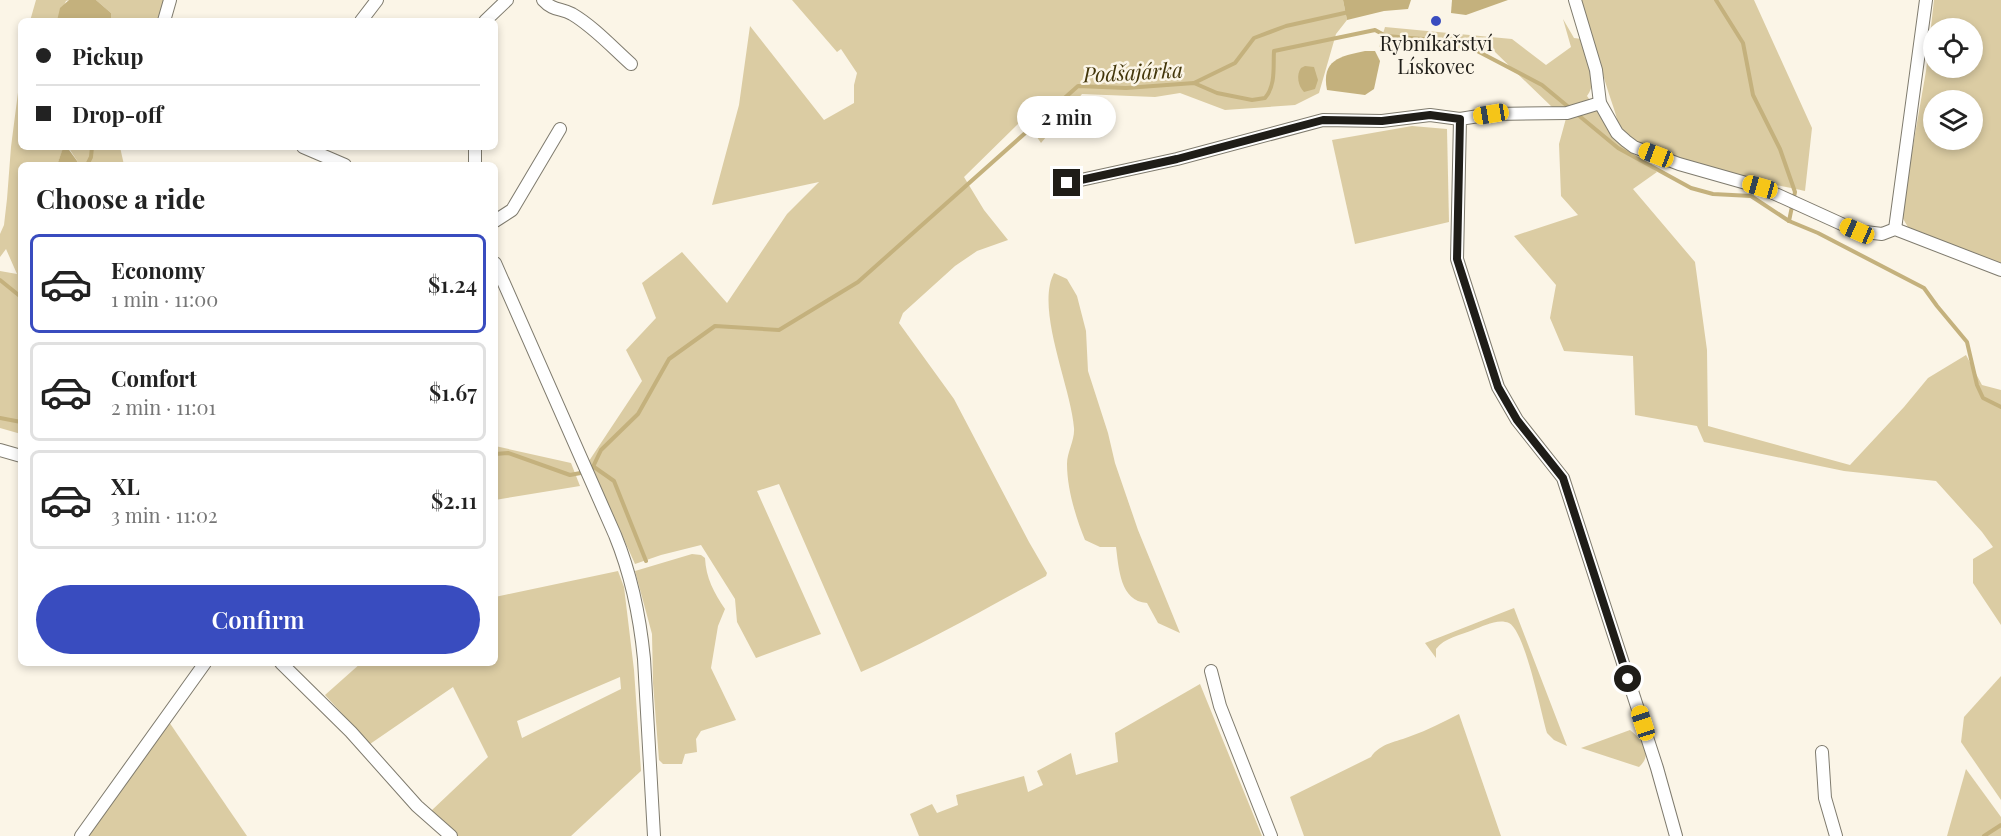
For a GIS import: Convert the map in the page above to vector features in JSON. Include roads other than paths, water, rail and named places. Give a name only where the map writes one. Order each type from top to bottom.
[{"type":"street","points":[[165,18],[170,0]]},
{"type":"street","points":[[363,18],[377,0]]},
{"type":"street","points":[[487,18],[507,0]]},
{"type":"street","points":[[543,0],[550,8],[571,13],[631,64]]},
{"type":"street","points":[[1575,0],[1596,70],[1600,103],[1617,133],[1634,147],[1679,164],[1760,187],[1857,231],[1882,234],[1895,230],[2001,270]]},
{"type":"street","points":[[1895,230],[1926,0]]},
{"type":"street","points":[[1067,183],[1177,159],[1323,120],[1382,121],[1430,115],[1460,119],[1491,114],[1573,112],[1600,103]]},
{"type":"street","points":[[1460,119],[1457,259],[1498,387],[1517,420],[1563,478],[1653,756],[1676,836]]},
{"type":"street","points":[[498,219],[512,210],[560,129]]},
{"type":"street","points":[[310,150],[338,162]]},
{"type":"street","points":[[498,270],[622,554],[641,632],[647,689],[654,836]]},
{"type":"street","points":[[0,450],[18,455]]},
{"type":"street","points":[[81,836],[203,666]]},
{"type":"street","points":[[284,666],[351,732],[417,806],[451,836]]},
{"type":"street","points":[[1211,671],[1220,706],[1271,836]]},
{"type":"street","points":[[1822,752],[1825,798],[1836,836]]},
{"type":"waterway","points":[[1716,0],[1743,43],[1753,95],[1780,149],[1795,192],[1789,221]]},
{"type":"waterway","points":[[1194,83],[1235,63],[1254,38],[1286,26],[1349,12]]},
{"type":"waterway","name":"Podšajárka","points":[[498,454],[508,453],[570,475],[591,471],[601,450],[638,414],[669,359],[715,326],[779,330],[858,282],[1078,86],[1126,88],[1194,83],[1217,93],[1252,100],[1265,98],[1272,82],[1274,51],[1375,30],[1386,36],[1460,42],[1542,85],[1618,148],[1691,188],[1713,194],[1751,196],[1789,221],[1818,233],[1924,288],[1967,342],[1977,385],[1983,398],[2001,407]]},
{"type":"waterway","points":[[88,162],[92,150]]},
{"type":"waterway","points":[[0,280],[18,295]]},
{"type":"waterway","name":"Podšajárka","points":[[0,418],[18,421]]},
{"type":"waterway","points":[[594,467],[614,481],[646,561]]},
{"type":"waterway","points":[[1984,836],[2001,825]]},
{"type":"place","name":"Rybníkářství Lískovec","points":[[1436,21]]}]
